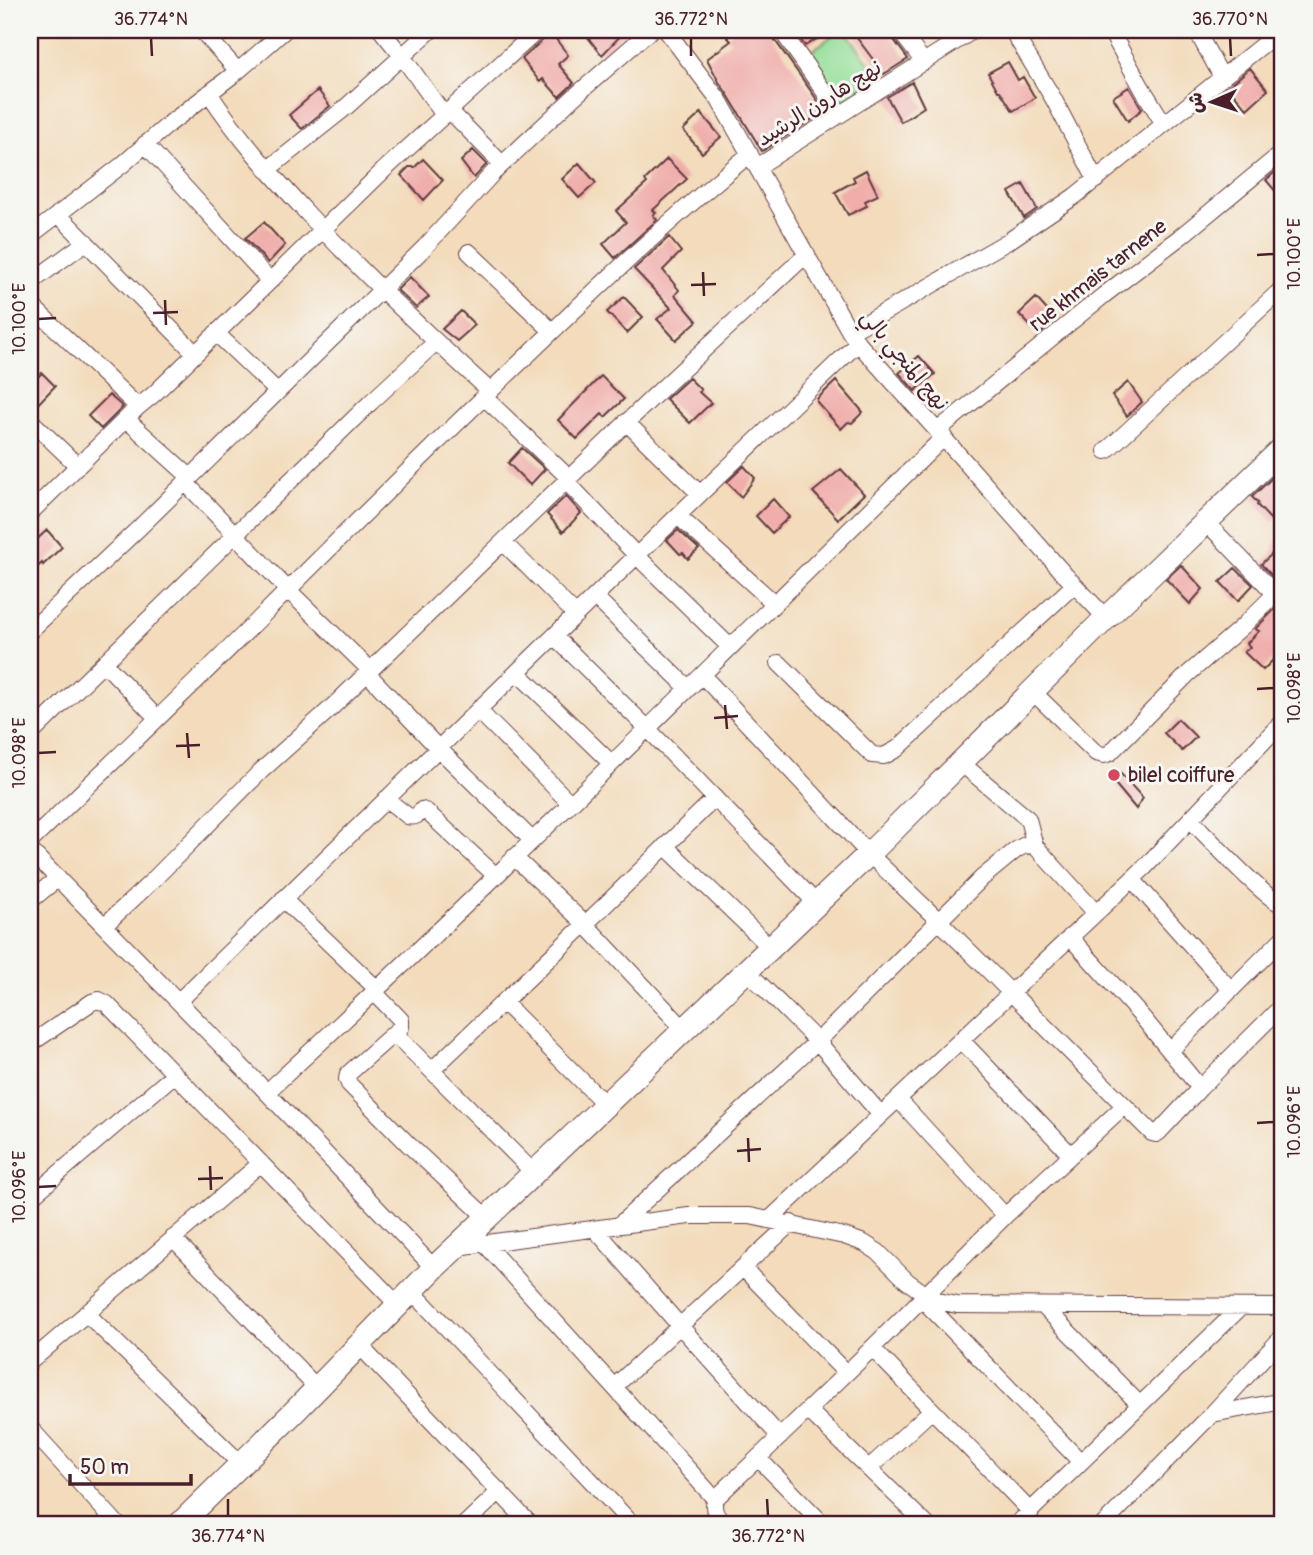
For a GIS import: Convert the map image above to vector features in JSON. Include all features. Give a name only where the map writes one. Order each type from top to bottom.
[{"type":"street","points":[[201,30],[238,71]]},
{"type":"street","points":[[30,236],[122,165],[285,30]]},
{"type":"street","points":[[381,30],[447,113],[502,164]]},
{"type":"street","points":[[267,170],[345,108],[431,30]]},
{"type":"street","points":[[30,513],[385,169],[538,30]]},
{"type":"street","points":[[30,631],[424,248],[502,164],[651,30]]},
{"type":"street","name":"نهج المنجي بالي","points":[[666,30],[719,100],[854,337],[1106,618]]},
{"type":"street","points":[[782,30],[840,114]]},
{"type":"street","points":[[900,30],[924,62]]},
{"type":"street","name":"نهج هارون الرشيد","points":[[30,842],[388,489],[552,331],[705,190],[754,160],[840,114],[974,30]]},
{"type":"street","points":[[1012,30],[1053,98],[1096,180]]},
{"type":"street","points":[[1110,30],[1164,124]]},
{"type":"street","points":[[1196,30],[1222,77]]},
{"type":"street","points":[[179,1001],[678,516],[854,337],[1010,240],[1096,180],[1281,30]]},
{"type":"street","points":[[209,93],[229,124],[267,170],[323,230],[487,394],[637,556],[730,647]]},
{"type":"street","points":[[145,144],[270,281]]},
{"type":"street","name":"rue khmais tarnene","points":[[267,1092],[376,991],[702,675],[941,434],[1104,295],[1180,237],[1283,152]]},
{"type":"street","points":[[58,214],[195,353]]},
{"type":"street","points":[[30,283],[86,242]]},
{"type":"street","points":[[470,252],[552,331]]},
{"type":"street","points":[[105,925],[261,771],[369,672],[626,422],[807,254]]},
{"type":"street","points":[[1106,451],[1283,288]]},
{"type":"street","points":[[30,303],[138,407]]},
{"type":"street","points":[[216,332],[277,391]]},
{"type":"street","points":[[30,735],[436,342]]},
{"type":"street","points":[[126,419],[188,479],[288,590],[369,672],[438,748],[532,840]]},
{"type":"street","points":[[30,420],[78,466]]},
{"type":"street","points":[[626,422],[700,494]]},
{"type":"street","points":[[179,1525],[487,1217],[869,854],[1106,618],[1283,448]]},
{"type":"street","points":[[678,516],[774,604]]},
{"type":"street","points":[[1033,691],[1096,753],[1110,753],[1188,674],[1281,594],[1206,523]]},
{"type":"street","points":[[503,542],[576,615]]},
{"type":"street","points":[[779,663],[872,755],[884,756],[897,748],[1074,585]]},
{"type":"street","points":[[595,597],[688,688]]},
{"type":"street","points":[[554,636],[817,904]]},
{"type":"street","points":[[104,663],[158,718]]},
{"type":"street","points":[[517,672],[611,763]]},
{"type":"street","points":[[702,675],[869,854],[1152,1133],[1159,1132],[1283,1004]]},
{"type":"street","points":[[478,710],[570,803]]},
{"type":"street","points":[[769,1220],[1132,879],[1283,721]]},
{"type":"street","points":[[961,764],[1028,819],[1035,846],[1096,913]]},
{"type":"street","points":[[432,1070],[715,798]]},
{"type":"street","points":[[386,799],[412,818],[422,810],[427,812],[495,875]]},
{"type":"street","points":[[1190,819],[1262,890],[1283,905]]},
{"type":"street","points":[[620,1225],[817,1041],[982,878],[1016,850],[1025,845],[1035,846]]},
{"type":"street","points":[[665,846],[771,948]]},
{"type":"street","points":[[30,850],[435,1268]]},
{"type":"street","points":[[514,857],[585,924],[685,1030]]},
{"type":"street","points":[[30,901],[58,878]]},
{"type":"street","points":[[1132,879],[1231,990]]},
{"type":"street","points":[[283,899],[376,991],[401,1020],[401,1027],[348,1074],[349,1084],[408,1144],[487,1217]]},
{"type":"street","points":[[1070,937],[1200,1087]]},
{"type":"street","points":[[1170,1051],[1283,938]]},
{"type":"street","points":[[747,971],[817,1041],[881,1115]]},
{"type":"street","points":[[30,1044],[92,1002],[99,1000],[107,1004],[261,1163],[405,1298],[633,1525]]},
{"type":"street","points":[[503,1002],[606,1105]]},
{"type":"street","points":[[394,1033],[534,1173]]},
{"type":"street","points":[[961,1040],[1071,1155]]},
{"type":"street","points":[[30,1198],[175,1074]]},
{"type":"street","points":[[898,1099],[1005,1216]]},
{"type":"street","points":[[725,1525],[715,1515],[715,1499],[1005,1216],[1124,1106]]},
{"type":"street","points":[[30,1362],[261,1163]]},
{"type":"street","points":[[457,1247],[689,1216],[750,1216],[844,1236],[864,1243],[878,1252],[1081,1462]]},
{"type":"street","points":[[614,1387],[791,1223]]},
{"type":"street","points":[[595,1229],[780,1437]]},
{"type":"street","points":[[173,1238],[317,1388]]},
{"type":"street","points":[[484,1243],[715,1499]]},
{"type":"street","points":[[743,1268],[846,1373]]},
{"type":"street","points":[[923,1296],[957,1304],[1283,1307]]},
{"type":"street","points":[[1044,1306],[1140,1405]]},
{"type":"street","points":[[1016,1525],[1241,1307]]},
{"type":"street","points":[[86,1314],[241,1464]]},
{"type":"street","points":[[1103,1525],[1212,1414],[1283,1336]]},
{"type":"street","points":[[359,1345],[531,1525]]},
{"type":"street","points":[[872,1348],[1031,1512]]},
{"type":"street","points":[[1212,1414],[1283,1401]]},
{"type":"street","points":[[808,1410],[927,1525]]},
{"type":"street","points":[[869,1468],[932,1410]]},
{"type":"street","points":[[30,1428],[118,1525]]},
{"type":"street","points":[[758,1458],[824,1525]]},
{"type":"street","points":[[464,1525],[500,1491]]},
{"type":"green space","points":[[840,30],[845,30],[880,78],[845,105],[809,53]]},
{"type":"building","points":[[549,30],[568,55],[558,64],[574,83],[559,97],[543,79],[540,82],[522,59],[545,38]]},
{"type":"building","points":[[582,30],[626,30],[602,55]]},
{"type":"building","points":[[733,30],[771,30],[772,36],[825,111],[762,151],[707,59],[731,41],[727,37]]},
{"type":"building","points":[[794,30],[832,30],[805,46]]},
{"type":"building","points":[[851,30],[888,30],[908,59],[884,74]]},
{"type":"building","points":[[1008,62],[1018,80],[1023,77],[1035,98],[1013,111],[988,73]]},
{"type":"building","points":[[1250,68],[1268,90],[1247,109],[1228,87]]},
{"type":"building","points":[[912,82],[924,107],[901,122],[887,97]]},
{"type":"building","points":[[1129,87],[1142,109],[1128,121],[1113,97]]},
{"type":"building","points":[[318,90],[330,106],[302,129],[289,115]]},
{"type":"building","points":[[701,113],[721,137],[702,153],[683,130]]},
{"type":"building","points":[[473,150],[487,164],[474,178],[461,161]]},
{"type":"building","points":[[423,159],[443,180],[424,200],[401,175]]},
{"type":"building","points":[[667,159],[687,179],[653,210],[657,220],[615,258],[603,244],[626,222],[616,211],[647,183],[645,180]]},
{"type":"building","points":[[579,163],[596,183],[579,198],[562,179]]},
{"type":"building","points":[[1283,165],[1283,200],[1266,180]]},
{"type":"building","points":[[866,170],[878,195],[865,201],[867,206],[848,215],[835,192],[855,181],[853,177]]},
{"type":"building","points":[[1023,184],[1037,209],[1024,218],[1009,192]]},
{"type":"building","points":[[264,222],[285,245],[268,263],[245,238]]},
{"type":"building","points":[[669,237],[681,252],[663,270],[679,290],[675,295],[697,321],[676,340],[657,319],[671,308],[634,269]]},
{"type":"building","points":[[410,277],[429,297],[416,308],[397,290]]},
{"type":"building","points":[[624,297],[643,317],[627,333],[607,312]]},
{"type":"building","points":[[1036,298],[1055,319],[1039,335],[1019,314]]},
{"type":"building","points":[[461,311],[475,325],[457,341],[442,329]]},
{"type":"building","points":[[919,356],[935,374],[915,391],[899,373]]},
{"type":"building","points":[[42,373],[55,386],[30,410],[30,384]]},
{"type":"building","points":[[601,376],[624,399],[605,417],[602,414],[577,439],[558,420]]},
{"type":"building","points":[[689,378],[711,403],[690,423],[666,399]]},
{"type":"building","points":[[836,381],[863,412],[841,429],[817,402]]},
{"type":"building","points":[[1128,382],[1142,402],[1127,416],[1112,396]]},
{"type":"building","points":[[109,395],[123,407],[101,429],[88,416]]},
{"type":"building","points":[[522,448],[545,469],[530,485],[508,463]]},
{"type":"building","points":[[744,466],[755,478],[741,497],[727,482]]},
{"type":"building","points":[[841,469],[864,494],[838,519],[813,492]]},
{"type":"building","points":[[1279,471],[1283,475],[1283,511],[1273,522],[1252,497]]},
{"type":"building","points":[[566,496],[581,513],[563,532],[547,514]]},
{"type":"building","points":[[773,499],[789,517],[772,533],[756,516]]},
{"type":"building","points":[[1282,526],[1283,576],[1275,579],[1261,564],[1272,554]]},
{"type":"building","points":[[47,530],[62,547],[30,574],[30,546]]},
{"type":"building","points":[[678,530],[699,549],[688,559],[667,540]]},
{"type":"building","points":[[1181,565],[1203,589],[1190,604],[1166,579]]},
{"type":"building","points":[[1235,568],[1253,585],[1238,601],[1220,582]]},
{"type":"building","points":[[1275,609],[1283,615],[1283,650],[1263,670],[1244,652],[1250,647],[1247,643],[1259,631],[1255,629]]},
{"type":"building","points":[[1178,719],[1196,737],[1182,751],[1164,733]]},
{"type":"building","points":[[1119,772],[1143,798],[1136,809],[1111,779]]},
{"type":"place","name":"bilel coiffure","points":[[1114,775]]}]
